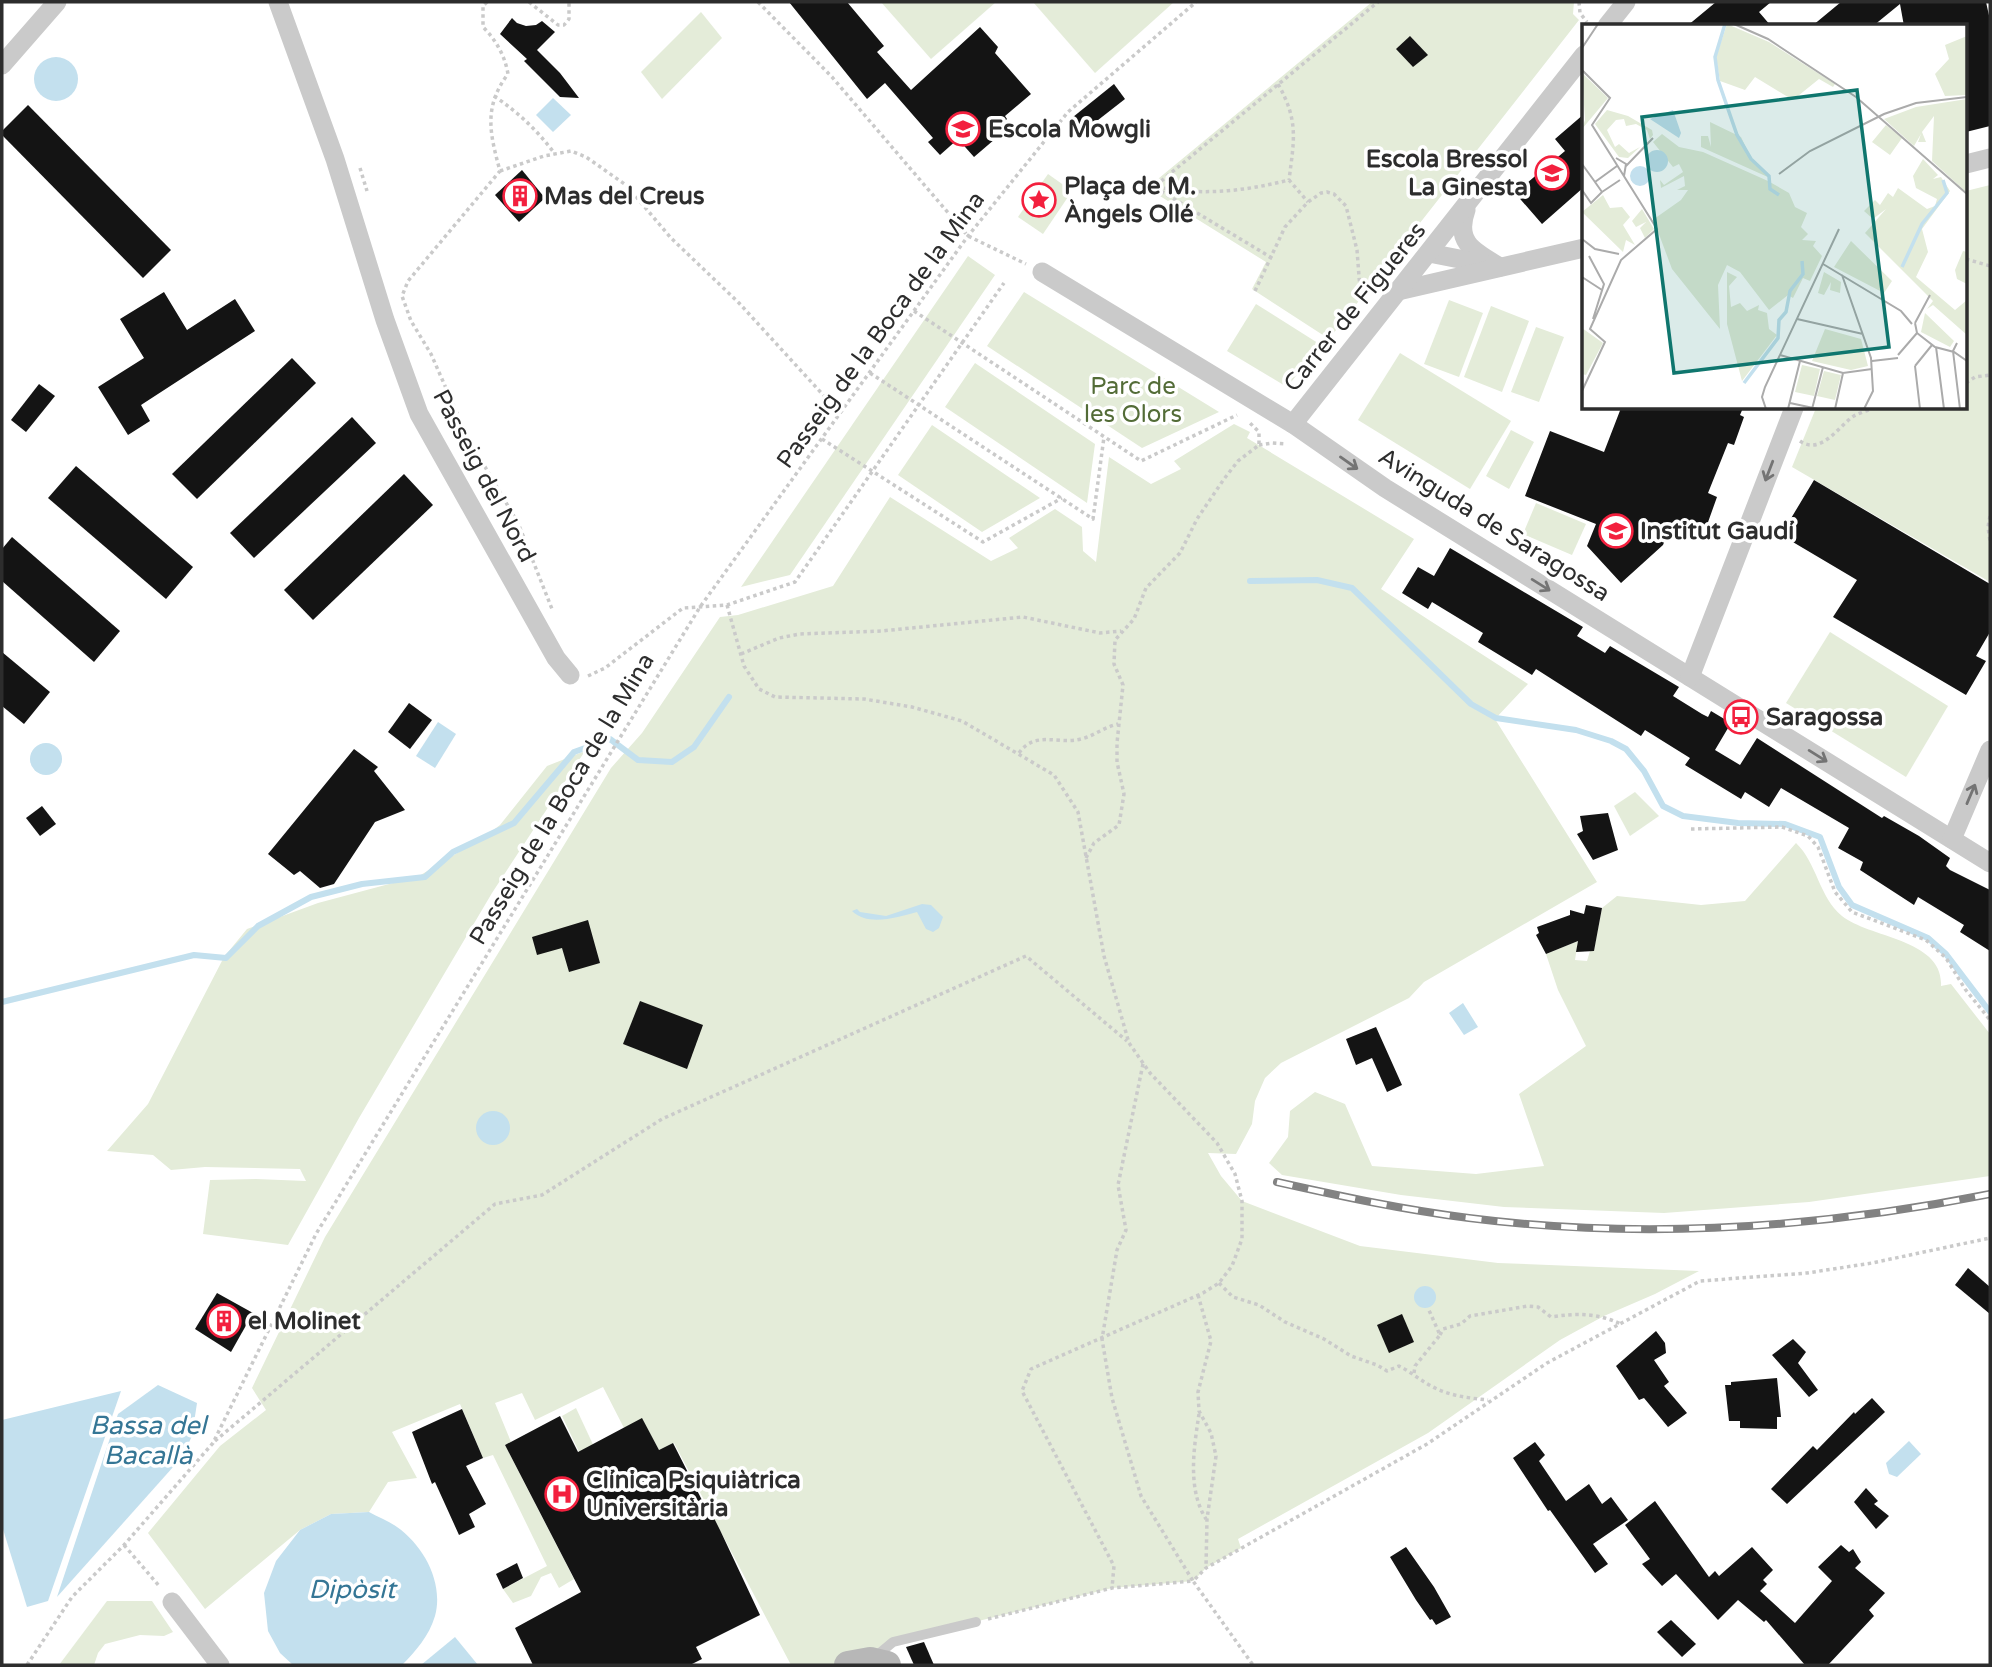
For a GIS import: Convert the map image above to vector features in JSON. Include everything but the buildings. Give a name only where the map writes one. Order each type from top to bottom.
[{"type":"street","points":[[2,65],[57,2]]},
{"type":"street","name":"Passeig del Nord","points":[[278,2],[335,159],[385,320],[419,414],[553,652],[570,675]]},
{"type":"street","points":[[1609,24],[1626,2]]},
{"type":"street","name":"Carrer de Figueres","points":[[1293,424],[1582,58]]},
{"type":"street","points":[[1968,164],[1990,158]]},
{"type":"street","points":[[1469,202],[1464,215],[1463,237],[1470,247],[1500,267]]},
{"type":"street","points":[[1398,291],[1582,248]]},
{"type":"street","points":[[1459,277],[1433,270],[1429,253],[1500,267]]},
{"type":"street","name":"Avinguda de Saragossa","points":[[1042,272],[1293,424],[1385,488],[1990,863]]},
{"type":"street","points":[[1690,677],[1793,410]]},
{"type":"street","points":[[1952,839],[1990,750]]},
{"type":"street","points":[[172,1602],[220,1665]]},
{"type":"lane","points":[[869,1664],[893,1642],[976,1622]]},
{"type":"path","points":[[487,2],[483,6],[484,27],[494,38],[506,61],[508,74],[496,90],[490,112],[492,141],[500,171]]},
{"type":"path","points":[[529,2],[558,26],[564,26],[569,19],[569,2]]},
{"type":"path","points":[[758,2],[832,77],[968,236],[1042,272]]},
{"type":"path","name":"Passeig de la Boca de la Mina","points":[[27,1665],[72,1597],[124,1545],[214,1443],[316,1234],[700,607],[968,236],[1068,112],[1196,2]]},
{"type":"path","points":[[1154,187],[1378,2]]},
{"type":"path","points":[[1579,2],[1580,13],[1587,22]]},
{"type":"path","points":[[1278,84],[1292,111],[1295,127],[1289,180],[1308,202]]},
{"type":"path","points":[[494,96],[537,130],[555,154]]},
{"type":"path","points":[[553,652],[557,639],[552,608],[537,566],[518,523],[467,436],[431,354],[411,321],[402,296],[408,281],[500,171],[571,151],[586,157],[626,185],[671,238],[748,312],[825,397]]},
{"type":"path","points":[[1154,187],[1177,191],[1219,192],[1249,190],[1289,180]]},
{"type":"path","points":[[1154,187],[1272,258]]},
{"type":"path","points":[[1255,291],[1285,227],[1308,202],[1327,192],[1334,194],[1346,206],[1357,250],[1360,289],[1367,302]]},
{"type":"path","points":[[1968,260],[1990,265]]},
{"type":"path","points":[[570,675],[584,678],[605,668],[683,608],[727,605],[794,582],[1004,283]]},
{"type":"path","points":[[914,312],[1142,461],[1237,415]]},
{"type":"path","points":[[870,373],[1093,519],[1104,437]]},
{"type":"path","points":[[1968,381],[1975,376],[1990,374]]},
{"type":"path","points":[[1798,440],[1806,445],[1818,444],[1853,416],[1867,410]]},
{"type":"path","points":[[1250,423],[1259,432],[1259,445]]},
{"type":"path","points":[[822,439],[983,542],[1062,498]]},
{"type":"path","points":[[1085,859],[1094,843],[1119,825],[1124,794],[1117,762],[1123,685],[1114,664],[1115,640],[1134,619],[1146,588],[1180,553],[1197,519],[1238,461],[1259,445],[1287,444]]},
{"type":"path","points":[[1990,516],[1990,541]]},
{"type":"path","points":[[727,605],[744,666],[759,690],[775,697],[864,699],[912,707],[962,721],[1054,775],[1078,812],[1104,956],[1129,1042],[1143,1064],[1217,1143],[1235,1174],[1242,1201],[1242,1238],[1232,1266],[1219,1283],[1102,1339],[1031,1369],[1022,1391],[1114,1566],[1112,1588]]},
{"type":"path","points":[[741,654],[779,638],[800,634],[881,631],[1023,617],[1100,633],[1121,631]]},
{"type":"path","points":[[1019,753],[1029,742],[1082,739],[1105,727],[1118,724]]},
{"type":"path","points":[[1690,829],[1782,827],[1808,836],[1818,847],[1835,892],[1852,912],[1926,940],[1946,958],[1965,989],[1990,1020]]},
{"type":"path","points":[[214,1443],[495,1204],[542,1195],[662,1119],[1026,957],[1129,1042]]},
{"type":"path","points":[[1143,1064],[1118,1185],[1126,1230],[1117,1250],[1102,1339],[1112,1398],[1142,1496],[1193,1581],[1253,1665]]},
{"type":"path","points":[[976,1622],[1112,1588],[1193,1581],[1206,1568],[1427,1444],[1547,1363],[1700,1281],[1807,1273],[1872,1263],[1990,1238]]},
{"type":"path","points":[[1219,1283],[1233,1297],[1258,1305],[1284,1322],[1324,1339],[1351,1356],[1387,1371],[1399,1366],[1414,1373],[1431,1387],[1456,1396],[1490,1400]]},
{"type":"path","points":[[1198,1295],[1211,1341],[1198,1392],[1194,1475],[1200,1509],[1207,1519]]},
{"type":"path","points":[[1414,1373],[1415,1366],[1443,1329],[1461,1324],[1470,1316],[1528,1306],[1538,1307],[1551,1317],[1591,1314],[1604,1316],[1621,1324]]},
{"type":"path","points":[[1428,1308],[1440,1335]]},
{"type":"path","points":[[1199,1411],[1211,1433],[1216,1456],[1207,1519],[1206,1568]]},
{"type":"path","points":[[124,1545],[172,1602]]},
{"type":"green space","points":[[881,2],[996,2],[931,59]]},
{"type":"green space","points":[[1033,2],[1174,2],[1095,73]]},
{"type":"green space","points":[[1372,2],[1574,2],[1573,14],[1579,20],[1329,339],[1252,289],[1266,262],[1147,188]]},
{"type":"green space","points":[[701,12],[722,38],[662,99],[641,72]]},
{"type":"green space","points":[[1048,174],[1072,191],[1043,234],[1018,217]]},
{"type":"green space","points":[[1990,185],[1990,582],[1792,467],[1815,410],[1968,410],[1968,190]]},
{"type":"green space","points":[[968,256],[995,275],[790,575],[741,587]]},
{"type":"green space","name":"Parc de les Olors","points":[[1024,292],[1219,412],[1142,448],[987,346]]},
{"type":"green space","points":[[1449,300],[1483,313],[1459,377],[1424,364]]},
{"type":"green space","points":[[1256,304],[1321,345],[1287,387],[1227,351]]},
{"type":"green space","points":[[1491,306],[1529,321],[1502,392],[1464,377]]},
{"type":"green space","points":[[1536,327],[1564,337],[1539,402],[1511,392]]},
{"type":"green space","points":[[1400,353],[1511,421],[1470,489],[1358,420]]},
{"type":"green space","points":[[975,363],[1095,444],[1087,503],[945,407]]},
{"type":"green space","points":[[1234,424],[1250,432],[1247,438],[1414,539],[1381,589],[1528,684],[1495,719],[1597,882],[1424,982],[1409,998],[1281,1063],[1265,1078],[1255,1101],[1252,1124],[1236,1154],[1208,1153],[1221,1176],[1242,1201],[1360,1246],[1498,1263],[1699,1271],[1560,1340],[1428,1433],[1238,1539],[1241,1548],[1206,1568],[1193,1581],[1112,1588],[893,1642],[840,1665],[791,1665],[674,1443],[659,1450],[642,1419],[624,1428],[603,1387],[535,1420],[522,1393],[495,1403],[511,1442],[505,1445],[574,1579],[559,1588],[551,1573],[541,1577],[531,1596],[513,1603],[503,1589],[547,1566],[493,1455],[483,1458],[460,1404],[392,1432],[417,1478],[388,1482],[369,1512],[331,1514],[300,1530],[205,1609],[148,1533],[220,1446],[266,1410],[252,1388],[325,1237],[611,768],[642,733],[720,617],[738,615],[833,586],[890,497],[991,561],[1018,548],[1009,538],[1055,509],[1082,527],[1083,551],[1096,562],[1109,457],[1151,484],[1181,469],[1174,461]]},
{"type":"green space","points":[[932,425],[1040,498],[982,532],[898,475]]},
{"type":"green space","points":[[1511,430],[1534,442],[1509,489],[1486,476]]},
{"type":"green space","points":[[1536,503],[1586,524],[1572,555],[1523,534]]},
{"type":"green space","points":[[1830,632],[1948,706],[1906,777],[1786,703]]},
{"type":"green space","points":[[585,751],[492,893],[359,1118],[288,1245],[203,1234],[210,1180],[306,1181],[300,1169],[205,1167],[171,1170],[153,1155],[107,1151],[148,1104],[224,957],[247,929],[318,903],[419,876],[500,825],[547,766]]},
{"type":"green space","points":[[1635,792],[1659,816],[1630,836],[1614,806]]},
{"type":"green space","points":[[1796,843],[1809,860],[1828,899],[1842,916],[1918,949],[1931,958],[1939,970],[1941,986],[1951,984],[1990,1034],[1990,1176],[1809,1202],[1664,1213],[1504,1207],[1401,1195],[1282,1175],[1269,1163],[1288,1137],[1290,1111],[1315,1092],[1345,1104],[1372,1166],[1476,1174],[1544,1166],[1519,1094],[1586,1046],[1558,990],[1546,954],[1578,941],[1575,960],[1587,961],[1590,951],[1594,950],[1602,908],[1617,896],[1701,905],[1745,901]]},
{"type":"green space","points":[[576,1408],[603,1466],[589,1473],[562,1416]]},
{"type":"green space","points":[[107,1601],[152,1601],[173,1632],[164,1636],[140,1635],[105,1644],[94,1665],[59,1665]]},
{"type":"water","points":[[56,57],[71,64],[78,79],[71,94],[56,101],[41,94],[34,79],[41,64]]},
{"type":"water","points":[[553,98],[571,115],[553,132],[536,115]]},
{"type":"water","points":[[438,722],[456,734],[435,768],[416,756]]},
{"type":"water","points":[[46,743],[58,747],[62,759],[58,771],[46,775],[34,771],[30,759],[34,747]]},
{"type":"water","points":[[922,904],[931,905],[943,917],[939,928],[933,932],[926,929],[917,912],[875,920],[866,919],[852,911],[857,909],[860,912],[886,916]]},
{"type":"water","points":[[1463,1003],[1478,1027],[1464,1035],[1449,1013]]},
{"type":"water","points":[[493,1111],[505,1116],[510,1128],[505,1140],[493,1145],[481,1140],[476,1128],[481,1116]]},
{"type":"water","points":[[1425,1286],[1433,1289],[1436,1297],[1433,1305],[1425,1308],[1417,1305],[1414,1297],[1417,1289]]},
{"type":"water","name":"Bassa del Bacallà","points":[[158,1385],[197,1403],[192,1436],[182,1457],[57,1597],[118,1414]]},
{"type":"water","points":[[121,1391],[48,1601],[27,1607],[2,1526],[2,1420]]},
{"type":"water","points":[[1909,1441],[1921,1454],[1897,1477],[1889,1474],[1886,1463]]},
{"type":"water","name":"Dipòsit","points":[[369,1512],[407,1535],[430,1566],[437,1591],[437,1603],[429,1630],[417,1649],[402,1665],[293,1665],[280,1653],[268,1631],[264,1593],[276,1561],[300,1530],[331,1514]]},
{"type":"water","name":"Dipòsit","points":[[455,1637],[478,1665],[421,1665]]},
{"type":"waterway","points":[[1250,581],[1317,580],[1352,588],[1471,704],[1496,718],[1576,730],[1611,741],[1626,749],[1644,771],[1663,806],[1683,816],[1738,823],[1785,824],[1820,837],[1839,887],[1852,905],[1928,938],[1946,954],[1990,1012]]},
{"type":"waterway","points":[[2,1002],[194,955],[226,958],[258,926],[311,897],[362,884],[425,877],[453,852],[514,823],[574,752],[610,739],[638,760],[672,762],[694,747],[729,697]]},
{"type":"railway","points":[[1277,1182],[1445,1215],[1534,1225],[1600,1228],[1731,1227],[1796,1222],[1926,1206],[1990,1194]]},
{"type":"place","name":"Escola Mowgli","points":[[963,129]]},
{"type":"place","name":"Escola Bressol La Ginesta","points":[[1552,173]]},
{"type":"place","name":"Mas del Creus","points":[[520,196]]},
{"type":"place","name":"Plaça de M. Àngels Ollé","points":[[1039,200]]},
{"type":"place","name":"Institut Gaudí","points":[[1616,531]]},
{"type":"place","name":"Saragossa","points":[[1741,717]]},
{"type":"place","name":"el Molinet","points":[[224,1321]]},
{"type":"place","name":"Clínica Psiquiàtrica Universitària","points":[[562,1494]]}]
